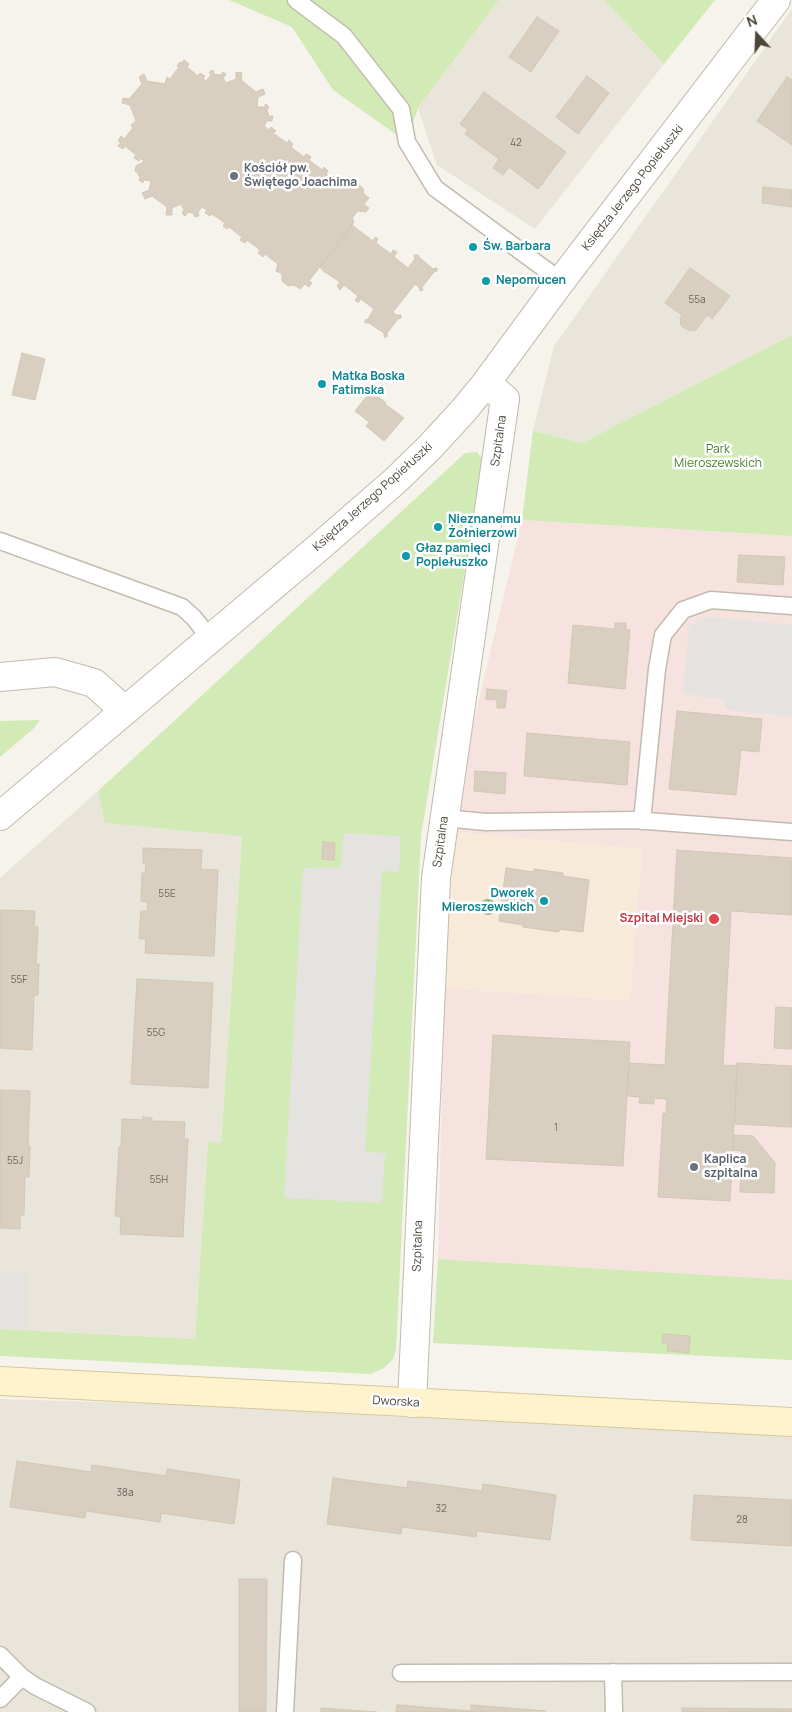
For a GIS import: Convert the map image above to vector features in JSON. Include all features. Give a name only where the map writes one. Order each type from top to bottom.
[{"type":"street","name":"Księdza Jerzego Popiełuszki","points":[[0,816],[395,481],[430,447],[486,383],[561,281],[776,0]]},
{"type":"street","name":"Szpitalna","points":[[412,1403],[436,878],[505,399],[486,383]]},
{"type":"street","points":[[0,677],[55,672],[94,683],[124,710]]},
{"type":"street","name":"Dworska","points":[[0,1381],[792,1422]]},
{"type":"lane","points":[[296,0],[344,36],[401,109],[407,142],[435,188],[561,281]]},
{"type":"lane","points":[[0,541],[182,607],[194,618],[210,638]]},
{"type":"lane","points":[[642,821],[657,669],[663,635],[682,610],[711,600],[792,606]]},
{"type":"lane","points":[[444,818],[486,822],[642,821],[792,832]]},
{"type":"lane","points":[[286,1712],[293,1560]]},
{"type":"lane","points":[[0,1655],[34,1686],[87,1712]]},
{"type":"lane","points":[[613,1672],[614,1712]]},
{"type":"lane","points":[[401,1673],[792,1672]]},
{"type":"lane","points":[[0,1699],[22,1677]]},
{"type":"shaded area","points":[[499,0],[604,0],[664,64],[535,229],[437,165],[418,108]]},
{"type":"shaded area","points":[[792,9],[792,335],[582,443],[533,431],[554,346]]},
{"type":"shaded area","name":"Szpital Miejski","points":[[522,520],[792,536],[792,1280],[438,1259],[444,988],[630,1001],[642,849],[455,832],[457,791]]},
{"type":"shaded area","points":[[709,617],[792,625],[792,717],[726,710],[723,699],[683,694],[689,626]]},
{"type":"shaded area","points":[[98,791],[106,823],[242,835],[221,1143],[208,1141],[195,1339],[0,1329],[0,878]]},
{"type":"shaded area","points":[[455,832],[642,849],[630,1001],[444,988]]},
{"type":"shaded area","points":[[344,833],[401,836],[399,872],[382,871],[365,1152],[385,1153],[382,1203],[284,1198],[303,868],[341,867]]},
{"type":"shaded area","points":[[0,1272],[28,1274],[27,1329],[0,1328]]},
{"type":"shaded area","points":[[0,1399],[193,1405],[401,1417],[792,1435],[792,1712],[0,1712]]},
{"type":"green space","points":[[229,0],[499,0],[418,108],[407,142],[333,90],[292,27]]},
{"type":"green space","points":[[604,0],[715,0],[664,64]]},
{"type":"green space","name":"Park Mieroszewskich","points":[[792,335],[792,536],[522,520],[533,431],[582,443]]},
{"type":"green space","points":[[477,452],[483,460],[421,836],[396,1350],[393,1359],[384,1368],[371,1374],[0,1356],[0,1329],[195,1339],[208,1141],[221,1143],[242,836],[105,823],[98,791],[465,453]]},
{"type":"green space","points":[[40,720],[33,729],[0,757],[0,721]]},
{"type":"green space","points":[[438,1259],[792,1280],[792,1360],[433,1343]]},
{"type":"building","points":[[537,17],[559,31],[531,72],[509,57]]},
{"type":"building","name":"Kościół pw. Świętego Joachima","points":[[184,60],[189,64],[187,67],[198,76],[200,73],[205,76],[203,79],[206,81],[211,75],[209,72],[213,70],[214,74],[221,75],[223,72],[226,74],[223,78],[226,83],[236,79],[236,72],[242,73],[241,80],[256,92],[263,89],[265,94],[258,97],[257,105],[258,107],[264,107],[266,104],[269,107],[267,110],[269,116],[273,116],[272,121],[267,121],[264,126],[269,130],[271,127],[276,131],[273,133],[287,143],[289,140],[293,144],[291,147],[304,157],[306,154],[311,157],[309,160],[322,170],[324,167],[328,171],[326,174],[339,184],[341,181],[343,183],[346,180],[350,184],[357,184],[363,188],[364,194],[369,198],[364,204],[369,208],[366,212],[358,211],[352,218],[354,222],[309,281],[312,283],[309,287],[305,284],[300,289],[294,285],[288,286],[282,281],[282,274],[276,271],[278,264],[265,254],[263,257],[258,253],[260,250],[247,240],[245,243],[240,240],[242,237],[229,227],[227,229],[223,226],[225,223],[212,214],[210,216],[205,213],[207,210],[202,207],[198,212],[199,216],[195,217],[193,213],[188,212],[185,216],[182,213],[184,210],[181,204],[172,208],[172,215],[166,215],[167,207],[152,196],[145,199],[142,193],[149,190],[151,181],[144,180],[143,183],[139,180],[140,178],[135,171],[136,166],[144,161],[141,158],[139,161],[134,158],[136,155],[125,146],[123,149],[118,146],[121,142],[118,141],[121,136],[124,139],[133,128],[131,125],[136,121],[130,105],[122,103],[123,98],[129,99],[142,84],[139,77],[144,74],[147,81],[165,84],[167,77],[170,79],[179,67],[177,66]]},
{"type":"building","points":[[587,76],[609,93],[578,134],[556,117]]},
{"type":"building","points":[[787,77],[792,80],[792,145],[757,121]]},
{"type":"building","points":[[484,92],[566,152],[538,189],[509,167],[503,175],[493,168],[499,159],[465,134],[468,130],[460,124]]},
{"type":"building","points":[[763,187],[792,190],[792,207],[762,203]]},
{"type":"building","points":[[352,225],[373,241],[375,237],[378,239],[376,243],[391,254],[393,250],[397,252],[394,257],[408,268],[415,259],[414,255],[418,255],[433,269],[437,268],[437,271],[434,272],[422,287],[423,290],[420,291],[419,287],[415,284],[393,312],[396,315],[401,315],[401,318],[398,319],[387,333],[387,337],[384,337],[384,333],[369,323],[365,323],[365,320],[368,319],[374,309],[361,299],[358,303],[355,300],[358,296],[344,285],[340,290],[337,286],[340,282],[325,273],[320,267]]},
{"type":"building","points":[[690,268],[730,296],[712,319],[707,315],[696,330],[690,331],[681,325],[680,319],[682,315],[665,303]]},
{"type":"building","points":[[22,353],[45,359],[35,400],[12,395]]},
{"type":"building","points":[[371,391],[404,418],[384,441],[366,426],[369,422],[355,411]]},
{"type":"building","points":[[739,555],[785,557],[783,585],[737,582]]},
{"type":"building","points":[[615,623],[626,623],[626,630],[630,630],[625,689],[568,683],[573,625],[615,629]]},
{"type":"building","points":[[487,689],[507,691],[505,708],[497,708],[497,700],[486,699]]},
{"type":"building","points":[[677,711],[762,719],[759,752],[741,750],[736,795],[669,789]]},
{"type":"building","points":[[527,733],[630,742],[627,785],[524,776]]},
{"type":"building","points":[[475,771],[506,773],[505,794],[474,791]]},
{"type":"building","points":[[323,842],[335,843],[334,860],[322,859]]},
{"type":"building","points":[[143,848],[202,850],[201,869],[218,870],[214,956],[145,953],[146,939],[139,939],[141,911],[147,911],[148,902],[141,901],[142,873],[145,873],[146,863],[143,863]]},
{"type":"building","points":[[677,850],[792,858],[792,915],[731,911],[723,1065],[737,1066],[730,1201],[658,1197],[663,1113],[666,1114],[667,1099],[654,1098],[654,1104],[639,1103],[640,1097],[627,1096],[629,1063],[665,1065]]},
{"type":"building","name":"Dworek Mieroszewskich","points":[[506,868],[533,872],[534,869],[563,873],[563,876],[589,880],[583,932],[559,929],[559,932],[523,927],[523,925],[499,921]]},
{"type":"building","points":[[0,910],[35,911],[34,926],[38,927],[36,964],[39,964],[38,995],[34,995],[32,1050],[0,1048]]},
{"type":"building","points":[[137,979],[213,983],[208,1088],[131,1084]]},
{"type":"building","points":[[776,1007],[792,1008],[792,1049],[774,1048]]},
{"type":"building","points":[[493,1035],[630,1042],[623,1166],[486,1159]]},
{"type":"building","points":[[737,1063],[792,1066],[792,1127],[735,1124]]},
{"type":"building","points":[[0,1090],[30,1091],[29,1177],[25,1177],[24,1215],[20,1215],[20,1229],[0,1228]]},
{"type":"building","points":[[143,1117],[152,1118],[152,1121],[185,1122],[184,1139],[188,1139],[183,1237],[120,1234],[121,1217],[115,1216],[122,1119],[143,1120]]},
{"type":"building","points":[[734,1135],[753,1136],[775,1163],[774,1193],[740,1192],[742,1151],[733,1150]]},
{"type":"building","points":[[663,1334],[690,1336],[689,1353],[667,1351],[668,1344],[662,1343]]},
{"type":"building","points":[[17,1461],[91,1472],[92,1465],[166,1476],[167,1469],[240,1480],[234,1524],[161,1513],[160,1522],[86,1511],[85,1518],[10,1507]]},
{"type":"building","points":[[333,1478],[407,1488],[408,1481],[482,1491],[483,1484],[556,1495],[550,1540],[477,1531],[476,1537],[402,1527],[401,1534],[327,1524]]},
{"type":"building","points":[[694,1495],[792,1500],[792,1546],[691,1540]]},
{"type":"building","points":[[239,1579],[267,1579],[266,1712],[239,1712]]},
{"type":"building","points":[[397,1705],[471,1711],[471,1705],[546,1711],[396,1712]]},
{"type":"building","points":[[321,1708],[377,1712],[321,1712]]},
{"type":"building","points":[[682,1708],[792,1709],[792,1712],[682,1712]]},
{"type":"place","name":"Kościół pw. Świętego Joachima","points":[[234,176]]},
{"type":"place","name":"Św. Barbara","points":[[473,247]]},
{"type":"place","name":"Nepomucen","points":[[486,281]]},
{"type":"place","name":"Matka Boska Fatimska","points":[[322,384]]},
{"type":"place","name":"Nieznanemu Żołnierzowi","points":[[438,527]]},
{"type":"place","name":"Głaz pamięci Popiełuszko","points":[[406,556]]},
{"type":"place","name":"Dworek Mieroszewskich","points":[[544,901]]},
{"type":"place","name":"Szpital Miejski","points":[[714,919]]},
{"type":"place","name":"Kaplica szpitalna","points":[[694,1167]]}]
